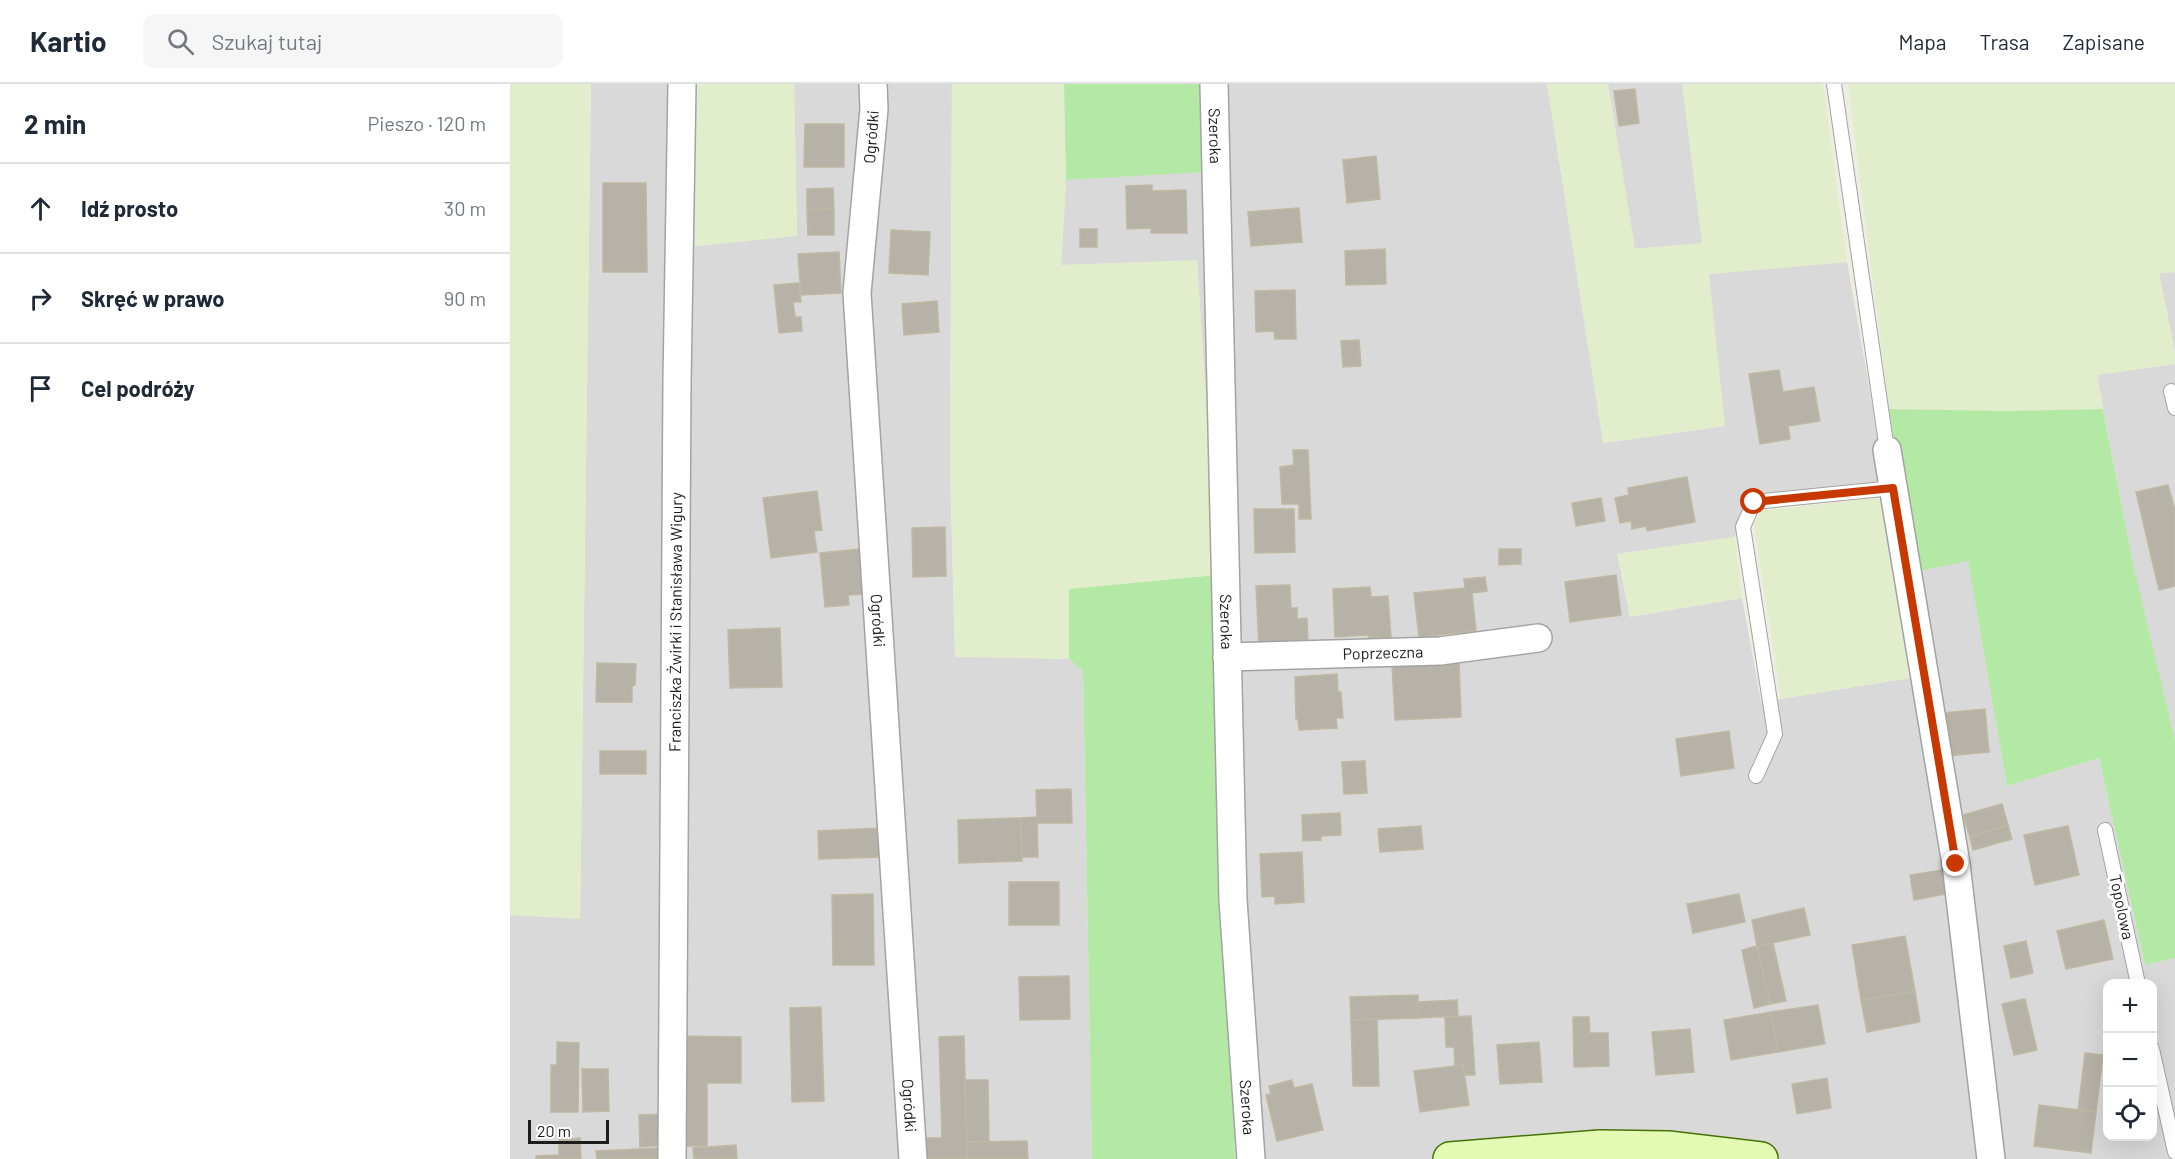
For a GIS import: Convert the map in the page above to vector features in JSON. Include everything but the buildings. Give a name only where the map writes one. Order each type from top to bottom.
[{"type":"main road","points":[[1450,1159],[1668,1148],[1761,1159]]},
{"type":"street","name":"Franciszka Żwirki i Stanisława Wigury","points":[[672,1159],[677,394],[682,84]]},
{"type":"street","name":"Ogródki","points":[[873,84],[874,109],[857,294],[913,1159]]},
{"type":"street","name":"Szeroka","points":[[1214,84],[1233,900],[1251,1159]]},
{"type":"street","points":[[1887,450],[1956,864],[1991,1159]]},
{"type":"street","name":"Poprzeczna","points":[[1227,657],[1440,651],[1538,638]]},
{"type":"lane","points":[[1834,84],[1887,450]]},
{"type":"lane","points":[[2171,391],[2175,408]]},
{"type":"lane","points":[[1756,776],[1775,734],[1743,527],[1754,502],[1893,488]]},
{"type":"lane","name":"Topolowa","points":[[2105,830],[2137,979]]},
{"type":"lane","points":[[2157,1071],[2175,1152]]},
{"type":"shaded area","points":[[591,84],[691,84],[797,236],[794,84],[952,84],[950,467],[955,656],[1069,659],[1083,671],[1092,1159],[510,1159],[510,915],[580,918]]},
{"type":"shaded area","points":[[1202,84],[1547,84],[1604,443],[1725,426],[1708,274],[1847,262],[1886,482],[1745,502],[1735,537],[1618,554],[1630,617],[1742,598],[1761,702],[1929,675],[1914,572],[1968,560],[2007,786],[2099,758],[2145,965],[2175,958],[2175,1159],[1235,1159],[1217,575],[1197,261],[1061,265],[1066,180],[1203,171]]},
{"type":"shaded area","points":[[1608,84],[1682,84],[1703,243],[1634,249]]},
{"type":"shaded area","points":[[2175,272],[2175,352],[2159,273]]},
{"type":"shaded area","points":[[2175,364],[2175,739],[2135,576],[2097,375]]},
{"type":"green space","points":[[510,84],[591,84],[580,919],[510,915]]},
{"type":"green space","points":[[691,84],[794,84],[797,236],[689,247]]},
{"type":"green space","points":[[952,84],[1064,84],[1066,180],[1061,265],[1197,260],[1217,575],[1069,589],[1069,659],[955,657],[950,467]]},
{"type":"green space","points":[[1064,84],[1202,84],[1203,172],[1066,180]]},
{"type":"green space","points":[[1547,84],[1608,84],[1635,249],[1702,243],[1682,84],[1823,84],[1847,262],[1709,274],[1725,426],[1603,443]]},
{"type":"green space","points":[[1848,84],[2175,84],[2175,272],[2159,273],[2175,352],[2175,364],[2097,375],[2103,409],[2004,411],[1889,409]]},
{"type":"green space","points":[[1889,409],[2004,411],[2103,409],[2134,569],[2175,739],[2175,958],[2145,965],[2099,758],[2007,786],[1968,561],[1914,572]]},
{"type":"green space","points":[[1877,498],[1885,504],[1909,678],[1781,699],[1754,524],[1761,511]]},
{"type":"green space","points":[[1735,537],[1742,598],[1630,617],[1617,554]]},
{"type":"green space","points":[[1217,575],[1235,1159],[1092,1159],[1083,671],[1069,659],[1069,589]]},
{"type":"route","points":[[1754,502],[1893,488],[1956,864]]}]
